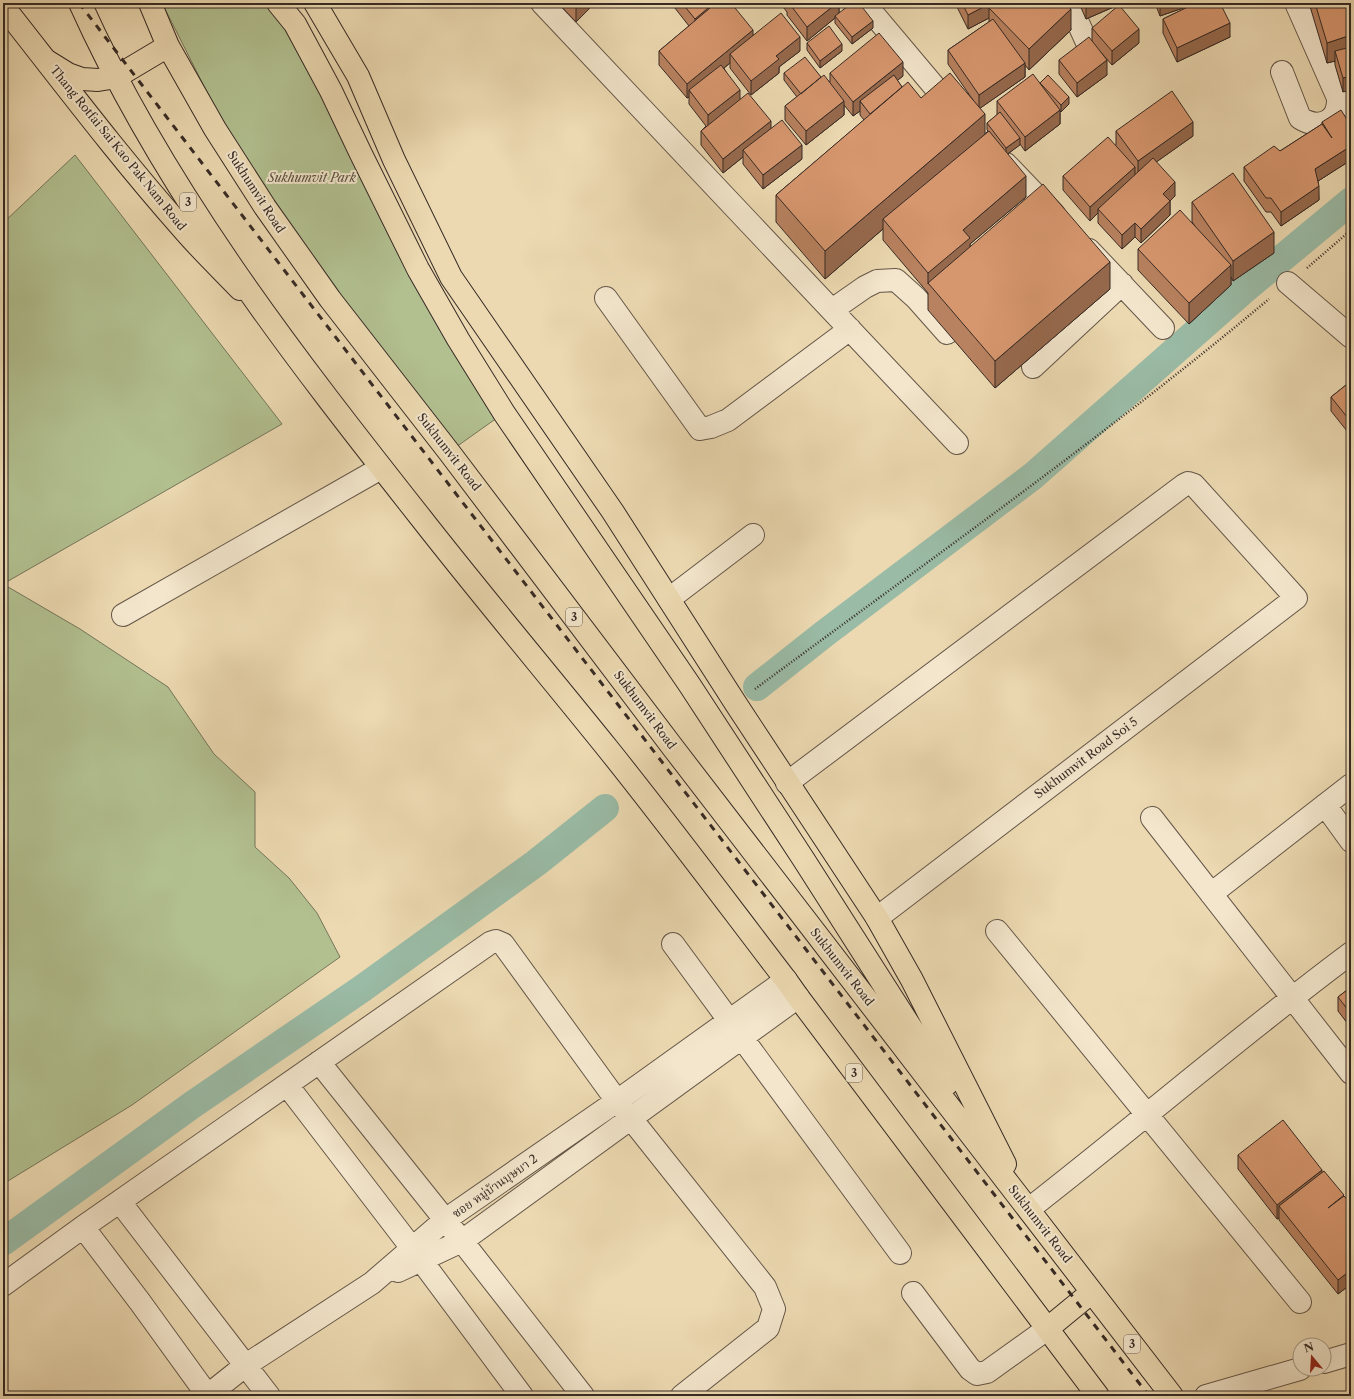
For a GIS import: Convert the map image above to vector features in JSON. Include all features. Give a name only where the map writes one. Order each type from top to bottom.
[{"type":"main road","name":"3","points":[[80,3],[116,77],[154,146],[192,208],[270,321],[381,468],[483,597],[609,750],[792,989],[1098,1396]]},
{"type":"main road","name":"Sukhumvit Road","points":[[150,3],[168,46],[220,136],[265,207],[330,299],[449,452],[684,762],[1000,1174],[1172,1396]]},
{"type":"main road","points":[[278,3],[295,24],[332,91],[361,154],[418,268],[458,339],[504,413],[688,684],[804,860],[957,1099],[1000,1174]]},
{"type":"main road","points":[[315,3],[358,76],[394,160],[451,277],[613,512],[736,704],[833,849],[877,918],[912,980],[1027,1207]]},
{"type":"main road","name":"Thang Rotfai Sai Kao Pak Nam Road","points":[[3,7],[144,185],[184,230],[270,321]]},
{"type":"main road","points":[[47,61],[68,74],[82,79],[98,80],[116,77],[168,46]]},
{"type":"main road","points":[[1047,1329],[1092,1292]]},
{"type":"street","points":[[542,3],[957,443]]},
{"type":"street","points":[[864,3],[944,98],[950,100],[970,124]]},
{"type":"street","points":[[1069,3],[1090,49]]},
{"type":"street","points":[[1282,72],[1300,118],[1306,122],[1329,122],[1335,115],[1338,107],[1338,98],[1296,3]]},
{"type":"street","points":[[990,147],[1164,328]]},
{"type":"street","points":[[832,310],[877,280],[896,280],[916,298],[947,333]]},
{"type":"street","points":[[1288,283],[1351,337]]},
{"type":"street","points":[[1033,367],[1122,284]]},
{"type":"street","points":[[606,298],[700,429],[728,420],[850,329]]},
{"type":"street","points":[[123,615],[381,468]]},
{"type":"street","name":"Sukhumvit Road Soi 5","points":[[788,783],[1184,484],[1188,483],[1194,485],[1296,598],[877,918]]},
{"type":"street","points":[[669,599],[753,534]]},
{"type":"street","points":[[1211,894],[1351,785]]},
{"type":"street","points":[[1325,805],[1351,841]]},
{"type":"street","points":[[1152,818],[1351,1073]]},
{"type":"street","points":[[997,932],[1300,1302]]},
{"type":"street","points":[[3,1285],[83,1227],[319,1062],[490,943],[496,941],[503,944],[616,1101],[765,1287],[774,1309],[768,1328],[682,1396]]},
{"type":"street","points":[[673,944],[900,1253]]},
{"type":"street","points":[[1027,1207],[1147,1115],[1292,997],[1351,953]]},
{"type":"street","points":[[417,1254],[462,1241],[631,1119],[735,1029],[792,989]]},
{"type":"street","name":"ซอย หมู่บ้านบุษบา 2","points":[[207,1396],[246,1365],[417,1254],[445,1220],[616,1101],[735,1029]]},
{"type":"street","points":[[319,1062],[583,1396]]},
{"type":"street","points":[[287,1085],[417,1254],[522,1396]]},
{"type":"street","points":[[120,1202],[269,1396]]},
{"type":"street","points":[[83,1227],[140,1302],[207,1396]]},
{"type":"street","points":[[913,1293],[970,1369],[977,1374],[987,1372],[1047,1329]]},
{"type":"street","points":[[1332,1360],[1351,1354]]},
{"type":"street","points":[[1206,1396],[1292,1371]]},
{"type":"path","points":[[736,704],[1103,432],[1213,346],[1351,230]]},
{"type":"green space","name":"Sukhumvit Park","points":[[162,3],[270,3],[504,413],[449,452],[265,207]]},
{"type":"green space","points":[[75,155],[282,424],[3,584],[3,223]]},
{"type":"green space","points":[[3,584],[80,629],[168,687],[214,754],[255,792],[255,847],[289,878],[317,913],[340,957],[132,1105],[3,1184]]},
{"type":"building","points":[[571,3],[581,3],[576,8]]},
{"type":"building","points":[[682,3],[714,3],[695,19]]},
{"type":"building","points":[[716,3],[731,3],[753,30],[687,84],[659,51]]},
{"type":"building","points":[[789,3],[837,3],[807,27]]},
{"type":"building","points":[[852,3],[859,3],[873,21],[852,37],[835,16]]},
{"type":"building","points":[[962,3],[991,3],[968,15]]},
{"type":"building","points":[[994,3],[1065,3],[1071,9],[1029,49],[989,8]]},
{"type":"building","points":[[1196,3],[1220,3],[1230,23],[1177,48],[1163,19]]},
{"type":"building","points":[[1315,3],[1351,3],[1351,35],[1327,43]]},
{"type":"building","points":[[1119,5],[1139,29],[1112,51],[1092,28]]},
{"type":"building","points":[[781,13],[800,37],[776,56],[779,59],[751,81],[730,54]]},
{"type":"building","points":[[993,19],[1025,63],[979,95],[948,50]]},
{"type":"building","points":[[829,26],[842,44],[820,61],[807,43]]},
{"type":"building","points":[[879,33],[903,62],[853,102],[830,73]]},
{"type":"building","points":[[1089,37],[1107,60],[1077,83],[1059,60]]},
{"type":"building","points":[[1351,47],[1351,76],[1343,78],[1335,51]]},
{"type":"building","points":[[805,57],[821,77],[801,94],[784,73]]},
{"type":"building","points":[[721,65],[740,90],[708,115],[689,90]]},
{"type":"building","points":[[950,73],[985,114],[825,251],[776,195],[908,82],[921,98]]},
{"type":"building","points":[[1033,74],[1060,110],[1025,137],[997,101]]},
{"type":"building","points":[[824,75],[844,101],[806,131],[785,106]]},
{"type":"building","points":[[894,75],[902,87],[870,114],[860,101]]},
{"type":"building","points":[[1048,75],[1069,97],[1061,105],[1040,83]]},
{"type":"building","points":[[1172,91],[1193,122],[1138,161],[1116,131]]},
{"type":"building","points":[[748,93],[771,121],[723,159],[701,131]]},
{"type":"building","points":[[1341,110],[1351,126],[1351,146],[1315,169],[1319,186],[1281,212],[1271,198],[1266,198],[1244,167],[1274,146],[1280,151],[1322,124],[1332,138],[1322,122]]},
{"type":"building","points":[[1000,112],[1020,138],[1006,148],[987,123]]},
{"type":"building","points":[[782,120],[802,145],[763,175],[743,150]]},
{"type":"building","points":[[989,131],[1026,176],[963,230],[970,238],[928,273],[883,219]]},
{"type":"building","points":[[1108,137],[1135,167],[1090,207],[1063,176]]},
{"type":"building","points":[[1153,158],[1175,182],[1163,194],[1170,201],[1141,229],[1135,223],[1122,235],[1098,209]]},
{"type":"building","points":[[1233,173],[1274,232],[1233,261],[1192,202]]},
{"type":"building","points":[[1043,184],[1110,262],[995,361],[928,283]]},
{"type":"building","points":[[1180,210],[1231,265],[1189,303],[1138,249]]},
{"type":"building","points":[[1351,381],[1351,422],[1331,397]]},
{"type":"building","points":[[1351,987],[1351,1014],[1338,997]]},
{"type":"building","points":[[1283,1120],[1322,1170],[1277,1205],[1238,1155]]},
{"type":"building","points":[[1324,1171],[1344,1195],[1328,1208],[1344,1196],[1351,1204],[1351,1270],[1338,1280],[1279,1206]]},
{"type":"waterway","points":[[757,687],[824,634],[1033,476],[1245,289],[1351,201]]},
{"type":"waterway","points":[[3,1242],[192,1105],[363,988],[536,863],[605,808]]},
{"type":"railway","points":[[79,3],[1149,1396]]}]
